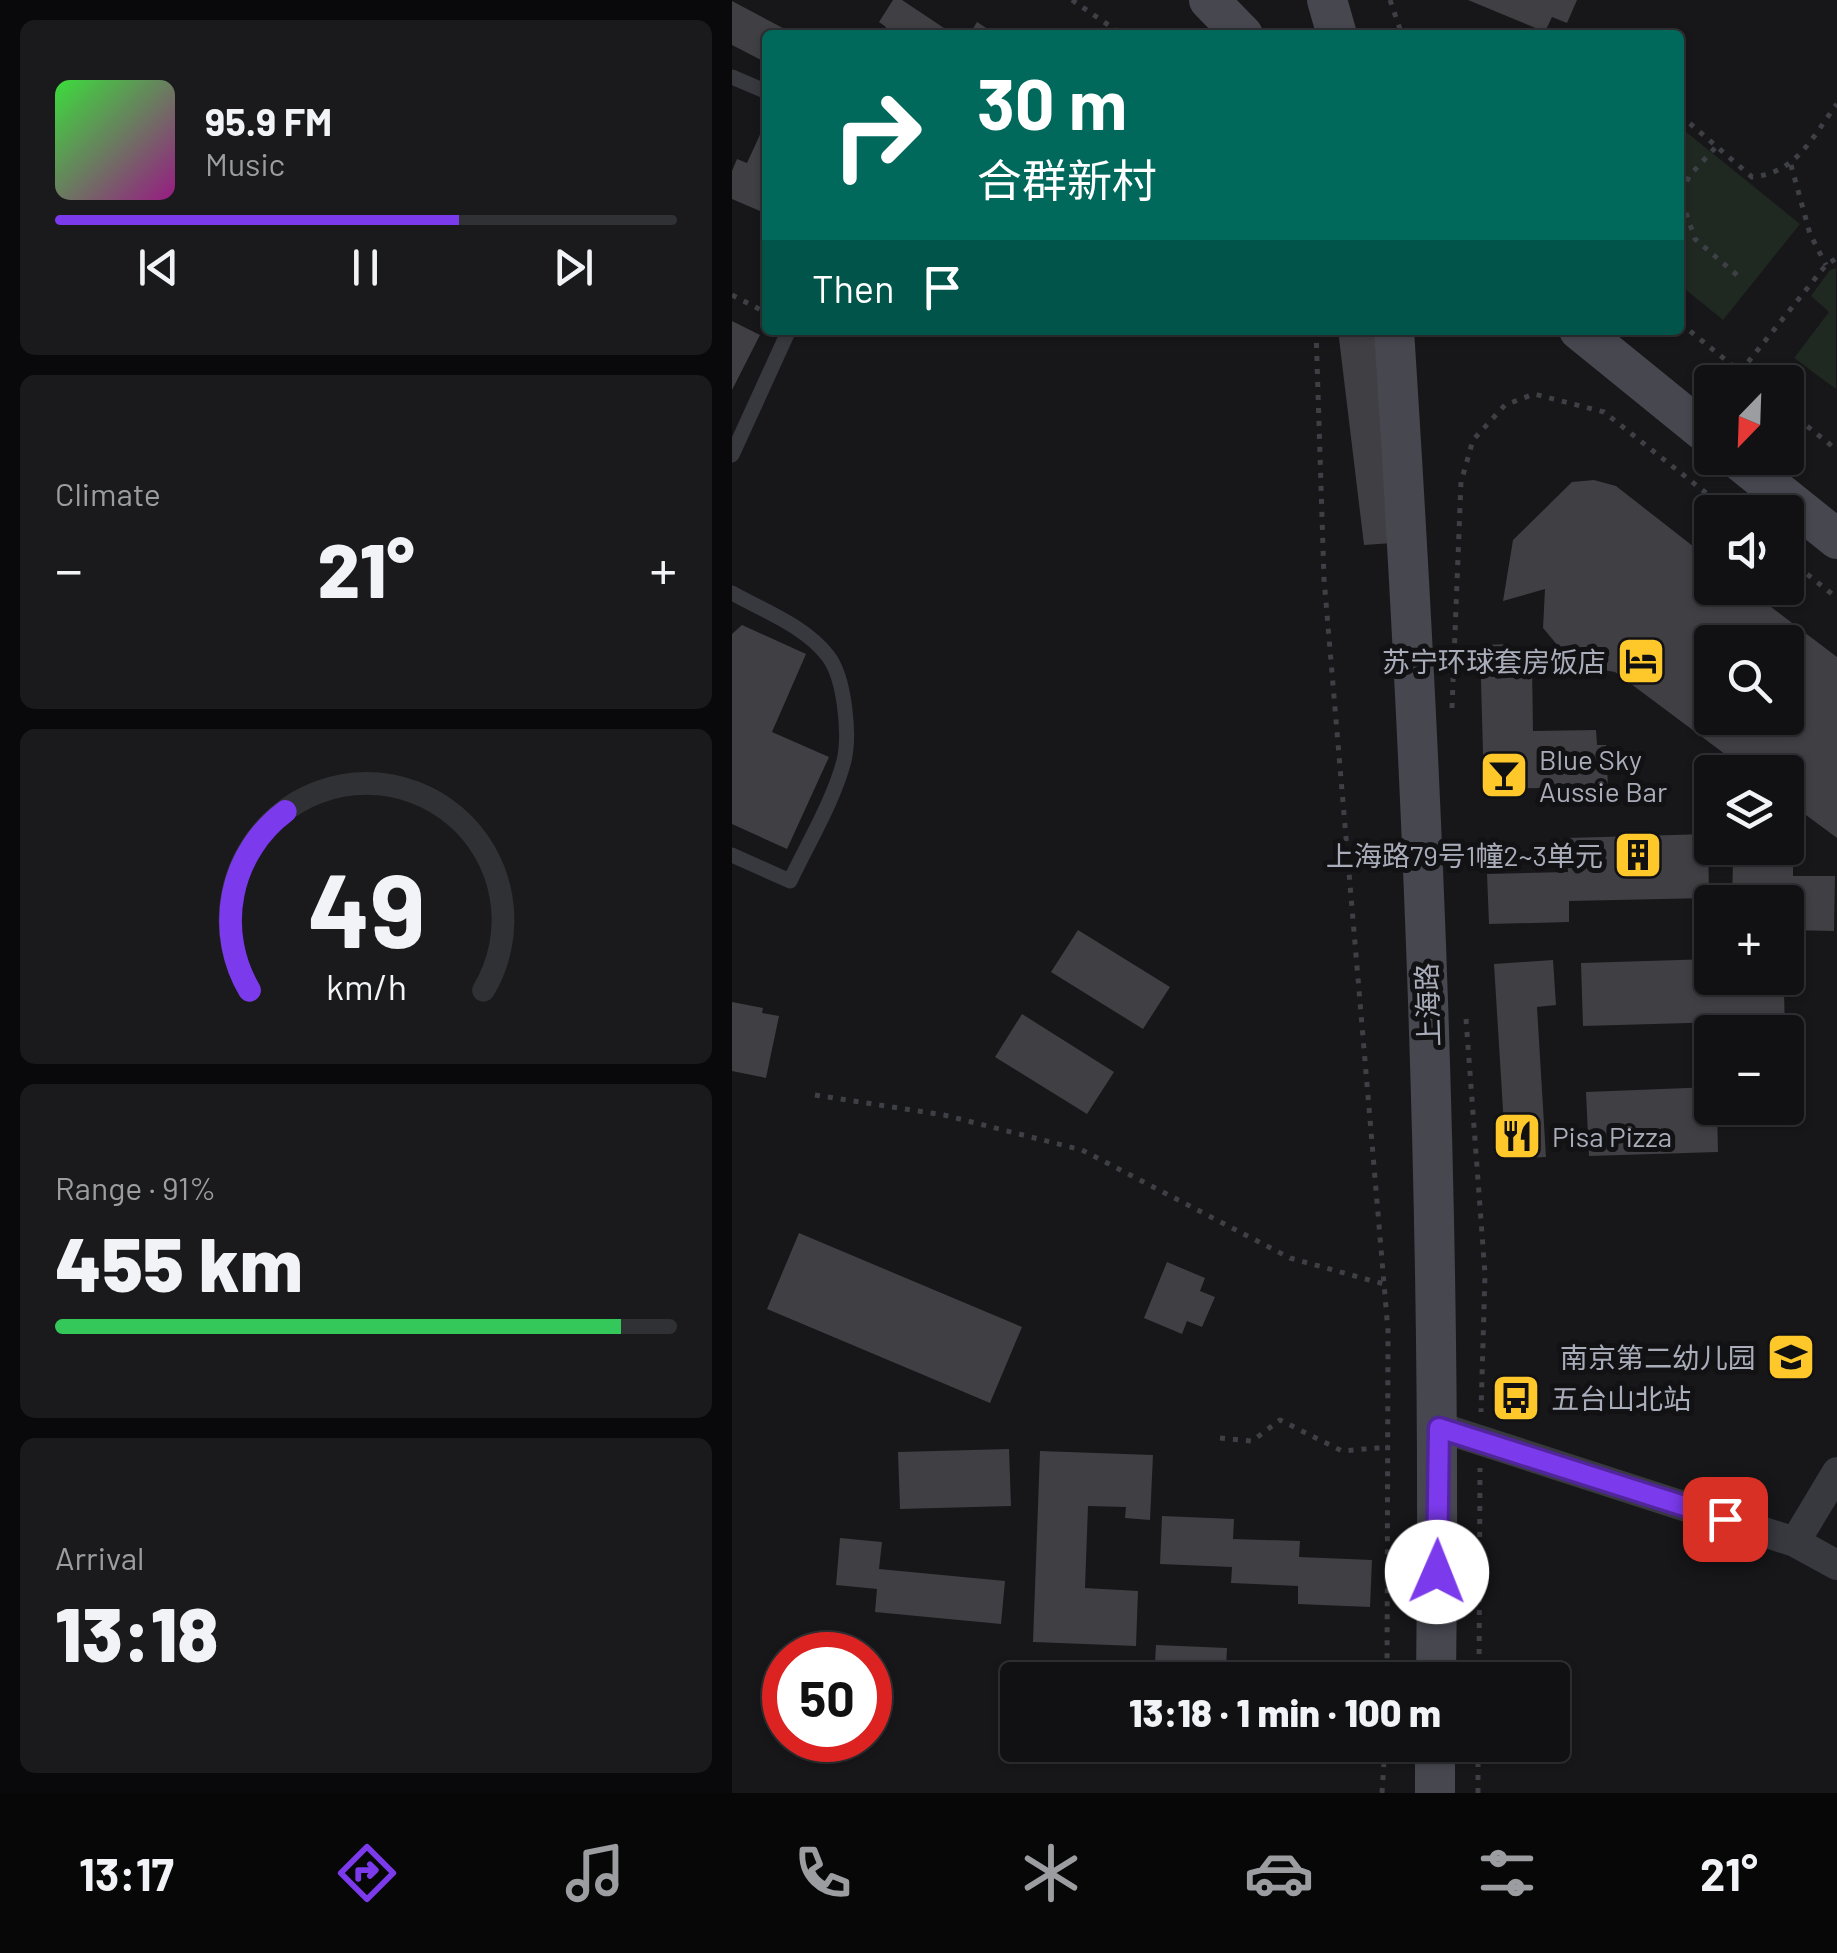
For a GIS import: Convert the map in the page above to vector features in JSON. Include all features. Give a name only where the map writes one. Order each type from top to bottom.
[{"type":"main road","points":[[1209,0],[1238,30]]},
{"type":"main road","points":[[1327,0],[1336,30]]},
{"type":"main road","name":"上海路","points":[[1394,335],[1414,650],[1437,1280],[1436,1662]]},
{"type":"main road","points":[[1585,335],[1694,423]]},
{"type":"main road","points":[[1757,475],[1836,540]]},
{"type":"main road","points":[[1435,1762],[1436,1793]]},
{"type":"street","points":[[1439,1428],[1795,1542],[1836,1564]]},
{"type":"street","points":[[1795,1542],[1836,1472]]},
{"type":"lane","points":[[732,77],[762,90]]},
{"type":"lane","points":[[732,455],[787,335]]},
{"type":"lane","points":[[732,593],[799,630],[830,657],[841,685],[845,714],[844,759],[790,881],[732,855]]},
{"type":"path","points":[[1072,0],[1116,30]]},
{"type":"path","points":[[1390,0],[1400,30]]},
{"type":"path","points":[[1684,119],[1752,177],[1773,176],[1791,165],[1836,104]]},
{"type":"path","points":[[1684,187],[1690,174],[1716,148]]},
{"type":"path","points":[[1791,165],[1810,234],[1826,265]]},
{"type":"path","points":[[1684,207],[1695,239],[1738,275]]},
{"type":"path","points":[[1746,365],[1826,265],[1836,258]]},
{"type":"path","points":[[732,295],[762,310]]},
{"type":"path","points":[[1684,327],[1731,365]]},
{"type":"path","points":[[1316,335],[1324,579],[1388,1331],[1388,1662]]},
{"type":"path","points":[[1452,714],[1461,482],[1472,440],[1504,405],[1534,394],[1604,412],[1709,495]]},
{"type":"path","points":[[1804,424],[1836,450]]},
{"type":"path","points":[[1804,572],[1836,598]]},
{"type":"path","points":[[1464,1004],[1485,1274],[1479,1662]]},
{"type":"path","points":[[815,1095],[944,1115],[1082,1150],[1290,1258],[1384,1284]]},
{"type":"path","points":[[1220,1438],[1252,1441],[1280,1420],[1342,1451],[1388,1447]]},
{"type":"path","points":[[1382,1793],[1383,1762]]},
{"type":"path","points":[[1478,1762],[1478,1793]]},
{"type":"shaded area","points":[[1684,130],[1800,224],[1723,320],[1684,288]]},
{"type":"shaded area","points":[[1836,268],[1836,389],[1794,358],[1829,312],[1811,296],[1830,270]]},
{"type":"building","points":[[893,0],[902,0],[947,30],[884,30],[886,27],[879,22]]},
{"type":"building","points":[[1468,0],[1577,0],[1567,23],[1552,17],[1546,30]]},
{"type":"building","points":[[732,1],[787,30],[762,30],[762,60],[732,45]]},
{"type":"building","points":[[977,22],[989,30],[972,30]]},
{"type":"building","points":[[762,130],[762,212],[732,199],[732,171],[737,159],[747,163]]},
{"type":"building","points":[[732,321],[760,335],[732,390]]},
{"type":"building","points":[[1339,335],[1388,335],[1422,541],[1364,545]]},
{"type":"building","name":"苏宁环球套房饭店","points":[[1594,480],[1616,486],[1694,547],[1694,605],[1768,605],[1795,625],[1694,625],[1694,731],[1615,672],[1574,665],[1543,628],[1545,589],[1503,601],[1513,540],[1572,482]]},
{"type":"building","points":[[742,625],[806,654],[772,732],[829,757],[787,849],[732,824],[732,634]]},
{"type":"building","name":"苏宁环球套房饭店","points":[[1804,632],[1837,657],[1837,838],[1804,814],[1804,755],[1726,755],[1699,735],[1804,735]]},
{"type":"building","points":[[1511,644],[1512,667],[1532,666],[1533,731],[1596,730],[1597,745],[1606,745],[1608,787],[1484,789],[1480,645]]},
{"type":"building","name":"上海路79号1幢2~3单元","points":[[1694,834],[1694,865],[1708,865],[1709,885],[1694,885],[1694,898],[1569,901],[1569,922],[1489,924],[1487,874],[1568,872],[1567,838]]},
{"type":"building","points":[[1733,865],[1793,865],[1793,876],[1835,876],[1834,931],[1804,930],[1804,885],[1732,885]]},
{"type":"building","points":[[1078,930],[1170,987],[1143,1029],[1051,972]]},
{"type":"building","points":[[1553,960],[1556,1005],[1537,1007],[1546,1157],[1506,1159],[1494,964]]},
{"type":"building","points":[[1694,960],[1694,995],[1784,995],[1785,1015],[1694,1015],[1694,1023],[1583,1026],[1581,963]]},
{"type":"building","points":[[732,1002],[763,1008],[762,1013],[779,1016],[766,1078],[732,1071]]},
{"type":"building","points":[[1022,1014],[1114,1072],[1087,1114],[995,1057]]},
{"type":"building","points":[[1694,1088],[1694,1125],[1717,1125],[1718,1152],[1589,1156],[1586,1092]]},
{"type":"building","points":[[799,1233],[1022,1327],[990,1403],[767,1309]]},
{"type":"building","points":[[1167,1262],[1205,1278],[1200,1291],[1215,1297],[1202,1327],[1187,1321],[1182,1334],[1144,1318]]},
{"type":"building","points":[[1009,1449],[1011,1506],[900,1509],[898,1452]]},
{"type":"building","points":[[1040,1451],[1153,1455],[1150,1520],[1125,1518],[1126,1507],[1088,1506],[1085,1588],[1138,1591],[1136,1646],[1033,1642]]},
{"type":"building","points":[[1162,1516],[1234,1519],[1233,1539],[1300,1541],[1299,1557],[1372,1560],[1370,1607],[1298,1604],[1298,1586],[1231,1583],[1232,1567],[1160,1564]]},
{"type":"building","points":[[840,1538],[882,1542],[879,1569],[1005,1581],[1001,1624],[875,1612],[877,1589],[836,1585]]},
{"type":"building","points":[[1156,1645],[1227,1648],[1226,1662],[1155,1662]]},
{"type":"place","name":"苏宁环球套房饭店","points":[[1641,661]]},
{"type":"place","name":"Blue Sky Aussie Bar","points":[[1504,775]]},
{"type":"place","name":"上海路79号1幢2~3单元","points":[[1638,855]]},
{"type":"place","name":"Pisa Pizza","points":[[1517,1136]]},
{"type":"place","name":"南京第二幼儿园","points":[[1791,1357]]},
{"type":"place","name":"五台山北站","points":[[1516,1398]]},
{"type":"route","points":[[1437,1572],[1439,1428],[1725,1519]]}]
